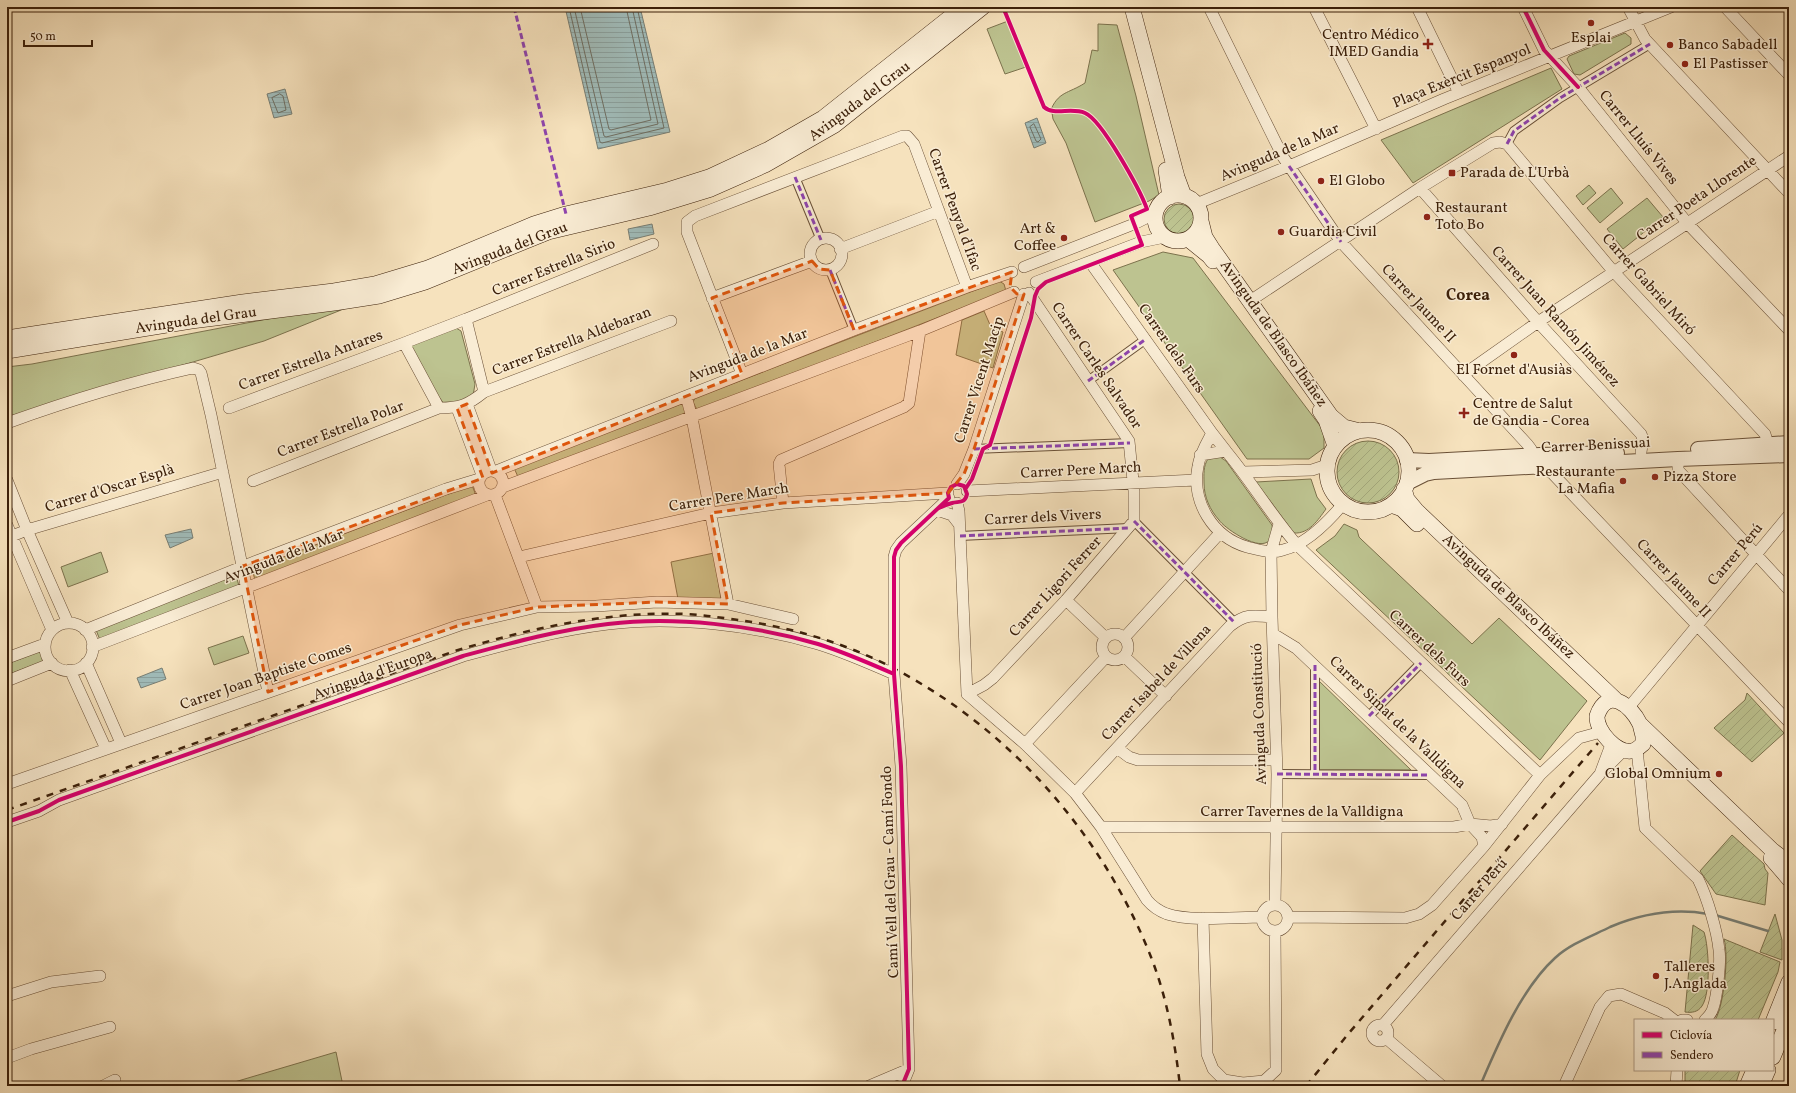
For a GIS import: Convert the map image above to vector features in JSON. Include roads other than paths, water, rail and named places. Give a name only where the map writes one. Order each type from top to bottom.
[{"type":"main road","name":"Avinguda del Grau","points":[[7,338],[118,320],[243,302],[334,291],[380,283],[428,268],[534,224],[566,214],[668,190],[709,177],[762,153],[822,118],[963,7]]},
{"type":"main road","name":"Avinguda del Grau","points":[[7,351],[191,321],[380,296],[425,282],[548,232],[671,202],[711,189],[765,165],[835,124],[983,7]]},
{"type":"main road","points":[[1121,7],[1168,179],[1184,199],[1201,215],[1201,221],[1197,232],[1188,239],[1176,241],[1165,237],[1157,226],[1156,213],[1164,200],[1184,199]]},
{"type":"main road","points":[[1132,7],[1184,199]]},
{"type":"main road","name":"Avinguda de Blasco Ibáñez","points":[[1201,221],[1205,237],[1331,416],[1344,427],[1360,431]]},
{"type":"main road","name":"Avinguda de Blasco Ibáñez","points":[[1188,239],[1209,256],[1273,345],[1326,420],[1335,446]]},
{"type":"main road","points":[[1360,431],[1376,432],[1391,438],[1401,447],[1407,460],[1408,470],[1406,486],[1391,505],[1379,510],[1366,512],[1354,510],[1343,504],[1335,496],[1327,476],[1327,464],[1335,446],[1351,434],[1360,431]]},
{"type":"main road","name":"Avinguda de Blasco Ibáñez","points":[[1406,486],[1407,499],[1417,511],[1623,704],[1640,724]]},
{"type":"main road","name":"Avinguda de Blasco Ibáñez","points":[[1391,505],[1402,510],[1411,518],[1591,689],[1598,698],[1616,735]]},
{"type":"main road","points":[[1616,735],[1606,704],[1623,704]]},
{"type":"main road","points":[[1616,735],[1644,736],[1640,724]]},
{"type":"main road","points":[[1640,724],[1772,850],[1789,863]]},
{"type":"main road","points":[[1616,735],[1649,745],[1665,758],[1774,861],[1789,879]]},
{"type":"main road","points":[[1774,1020],[1789,982]]},
{"type":"main road","points":[[1774,1056],[1789,1018]]},
{"type":"main road","points":[[1747,1086],[1754,1071]]},
{"type":"main road","points":[[1761,1086],[1768,1071]]},
{"type":"street","name":"Carrer Jaume II","points":[[1209,7],[1289,166],[1341,242],[1528,445],[1531,449],[1530,461],[1551,472],[1696,627],[1760,690],[1789,722]]},
{"type":"street","points":[[1314,7],[1376,129]]},
{"type":"street","points":[[1417,7],[1459,92]]},
{"type":"street","name":"Carrer Lluís Vives","points":[[1523,7],[1544,50],[1578,87],[1688,224],[1789,330]]},
{"type":"street","points":[[1628,7],[1650,44],[1789,193]]},
{"type":"street","name":"Plaça Exèrcit Espanyol","points":[[1376,129],[1459,92],[1550,57],[1638,26],[1671,7]]},
{"type":"street","points":[[1725,7],[1789,75]]},
{"type":"street","points":[[1250,302],[1420,188],[1493,144],[1500,142],[1507,144],[1514,131],[1560,98],[1650,44]]},
{"type":"street","name":"Avinguda de la Mar","points":[[1184,199],[1289,166],[1376,129]]},
{"type":"street","name":"Carrer Penyal d'Ifac","points":[[795,177],[903,136],[907,136],[914,144],[967,287]]},
{"type":"street","name":"Carrer Gabriel Miró","points":[[1507,144],[1613,271],[1764,434],[1768,444]]},
{"type":"street","name":"Carrer Poeta Llorente","points":[[1463,375],[1613,271],[1688,224],[1789,156]]},
{"type":"street","points":[[742,374],[686,229],[687,222],[696,216],[795,177],[821,240]]},
{"type":"street","name":"Carrer Juan Ramón Jiménez","points":[[1420,188],[1538,322],[1642,434],[1643,443],[1641,452]]},
{"type":"street","points":[[840,249],[939,211]]},
{"type":"street","points":[[1156,213],[1134,224],[1024,267],[1020,267],[1012,272],[1009,278],[1009,284],[1022,293],[1033,288],[1036,282],[1141,242],[1165,237]]},
{"type":"street","points":[[821,240],[832,240],[840,249],[842,254],[839,264],[830,270],[819,269],[812,261],[811,250],[816,242],[821,240]]},
{"type":"street","name":"Carrer Estrella Sirio","points":[[466,319],[653,244]]},
{"type":"street","points":[[712,298],[812,261]]},
{"type":"street","name":"Carrer dels Furs","points":[[1090,262],[1212,432],[1243,472],[1279,524],[1297,545],[1540,775]]},
{"type":"street","points":[[1024,267],[1032,271],[1036,282]]},
{"type":"street","points":[[830,270],[854,330]]},
{"type":"street","name":"Avinguda de la Mar","points":[[85,630],[243,566],[487,474],[854,330],[967,287],[1012,272]]},
{"type":"street","name":"Avinguda de la Mar","points":[[92,647],[495,492],[1022,293]]},
{"type":"street","name":"Carrer Carles Salvador","points":[[1022,293],[1088,381],[1130,443],[1134,483]]},
{"type":"street","name":"Carrer Vicent Macip","points":[[958,497],[1022,293]]},
{"type":"street","points":[[439,408],[404,343],[466,319],[484,392],[462,406],[487,474],[482,491],[495,492]]},
{"type":"street","name":"Carrer Estrella Aldebaran","points":[[484,392],[670,321]]},
{"type":"street","points":[[783,503],[779,464],[781,460],[904,407],[909,403],[920,331]]},
{"type":"street","points":[[1088,381],[1146,339]]},
{"type":"street","name":"Carrer Estrella Antares","points":[[229,408],[404,343]]},
{"type":"street","points":[[7,423],[102,392],[193,368],[202,373],[248,587],[268,692]]},
{"type":"street","points":[[686,396],[692,418],[728,604]]},
{"type":"street","name":"Carrer Estrella Polar","points":[[253,481],[439,408],[462,406]]},
{"type":"street","points":[[1212,432],[1200,456],[1196,480],[1202,505],[1212,523],[1220,532],[1234,542],[1263,551],[1271,552],[1283,550],[1297,545],[1316,531],[1343,504]]},
{"type":"street","points":[[974,449],[1130,443]]},
{"type":"street","name":"Carrer Benissuai","points":[[1406,486],[1425,474],[1434,472],[1530,461],[1641,452],[1789,443]]},
{"type":"street","points":[[1200,456],[1226,451]]},
{"type":"street","name":"Carrer Benissuai","points":[[1407,460],[1530,461],[1678,459],[1789,455]]},
{"type":"street","points":[[1678,459],[1678,470],[1789,590]]},
{"type":"street","points":[[1243,472],[1312,470],[1327,464]]},
{"type":"street","name":"Carrer d'Oscar Esplà","points":[[9,537],[27,530],[223,472]]},
{"type":"street","points":[[487,474],[503,477],[495,492],[537,607]]},
{"type":"street","points":[[7,480],[27,530],[68,623]]},
{"type":"street","name":"Carrer Pere March","points":[[519,557],[711,513],[783,503],[958,497],[1134,483],[1196,480]]},
{"type":"street","points":[[1134,483],[1131,524],[1185,570],[1234,622]]},
{"type":"street","points":[[938,509],[958,497],[967,694],[1025,744],[1076,793],[1101,827],[1152,906],[1165,914],[1174,916],[1203,918],[1262,917]]},
{"type":"street","points":[[938,509],[952,515],[959,524]]},
{"type":"street","name":"Camí Vell del Grau - Camí Fondo","points":[[909,1069],[901,766],[894,674],[894,557],[898,546],[938,509]]},
{"type":"street","name":"Carrer Perú","points":[[1623,704],[1696,627],[1789,515]]},
{"type":"street","name":"Carrer dels Vivers","points":[[960,536],[1131,524]]},
{"type":"street","name":"Carrer Ligori Ferrer","points":[[967,694],[984,685],[993,678],[1066,600],[1131,524]]},
{"type":"street","name":"Avinguda Constitució","points":[[1275,905],[1277,774],[1271,552],[1279,524]]},
{"type":"street","points":[[7,525],[9,537],[52,630]]},
{"type":"street","points":[[1124,638],[1220,532]]},
{"type":"street","points":[[1066,600],[1106,638]]},
{"type":"street","name":"Carrer Joan Baptiste Comes","points":[[7,784],[460,625],[537,607],[596,606],[657,602],[728,604],[793,619]]},
{"type":"street","name":"Carrer Isabel de Villena","points":[[1076,793],[1234,622],[1251,615],[1272,617]]},
{"type":"street","name":"Avinguda d'Europa","points":[[7,822],[40,811],[59,800],[463,656],[520,640],[594,626],[648,622],[694,622],[761,632],[819,645],[894,674]]},
{"type":"street","points":[[68,623],[74,624],[85,630],[91,638],[92,647],[86,663],[70,670],[64,670],[52,663],[46,654],[45,644],[52,630],[59,625],[68,623]]},
{"type":"street","points":[[1116,634],[1124,638],[1129,647],[1125,657],[1114,661],[1106,657],[1102,648],[1106,638],[1116,634]]},
{"type":"street","name":"Carrer Simat de la Valldigna","points":[[1273,634],[1296,648],[1462,805],[1470,824],[1482,837],[1484,846]]},
{"type":"street","points":[[7,658],[45,644]]},
{"type":"street","points":[[1025,744],[1106,657]]},
{"type":"street","points":[[1125,657],[1166,696]]},
{"type":"street","points":[[7,681],[52,663]]},
{"type":"street","points":[[86,663],[121,744]]},
{"type":"street","points":[[1369,716],[1422,663]]},
{"type":"street","points":[[1315,666],[1315,774]]},
{"type":"street","points":[[70,670],[106,749]]},
{"type":"street","points":[[1288,917],[1391,918],[1415,916],[1432,905],[1484,846],[1540,775],[1579,738],[1616,735],[1645,828],[1698,880],[1705,898],[1717,937],[1720,957],[1715,998],[1710,1014],[1706,1019]]},
{"type":"street","name":"Carrer Perú","points":[[1442,1086],[1387,1039],[1389,1031],[1383,1025],[1600,774],[1616,735]]},
{"type":"street","points":[[1117,748],[1129,757],[1138,760],[1276,760]]},
{"type":"street","points":[[1277,774],[1429,775]]},
{"type":"street","name":"Carrer Tavernes de la Valldigna","points":[[1101,827],[1454,827],[1470,824],[1491,826],[1502,824]]},
{"type":"street","points":[[1275,905],[1283,907],[1288,917],[1286,925],[1275,931],[1264,925],[1262,917],[1263,913],[1268,907],[1275,905]]},
{"type":"street","points":[[1203,918],[1207,1054],[1213,1069],[1224,1080],[1243,1082],[1264,1081],[1276,1070],[1275,931]]},
{"type":"street","points":[[7,996],[51,982],[100,976]]},
{"type":"street","points":[[1564,1086],[1600,1006],[1609,996],[1621,994],[1664,1013],[1673,1019]]},
{"type":"street","points":[[7,1058],[30,1049],[110,1027]]},
{"type":"street","points":[[869,1086],[909,1069]]},
{"type":"street","points":[[902,1086],[909,1069]]},
{"type":"street","points":[[1676,1086],[1677,1071]]},
{"type":"street","points":[[103,1086],[115,1080]]},
{"type":"water","points":[[565,7],[640,7],[670,132],[598,149]]},
{"type":"water","points":[[285,89],[292,114],[274,118],[267,94]]},
{"type":"water","points":[[1037,118],[1046,143],[1034,148],[1025,123]]},
{"type":"water","points":[[652,224],[654,234],[630,240],[628,229]]},
{"type":"water","points":[[191,529],[193,538],[170,548],[165,535]]},
{"type":"water","points":[[162,668],[166,679],[141,688],[137,678]]},
{"type":"waterway","points":[[1480,1086],[1503,1035],[1521,1001],[1531,985],[1561,953],[1574,944],[1622,922],[1658,913],[1696,912],[1708,914]]},
{"type":"waterway","points":[[1715,915],[1768,931]]},
{"type":"railway","points":[[7,810],[455,651],[541,628],[598,618],[657,614],[709,616],[773,626],[815,636],[876,659],[937,694],[977,723],[1014,755],[1048,790],[1079,828],[1107,869],[1131,912],[1151,957],[1162,988],[1170,1020],[1180,1086]]},
{"type":"railway","points":[[1306,1086],[1349,1033],[1598,743]]},
{"type":"place","name":"Esplai","points":[[1591,23]]},
{"type":"place","name":"Centro Médico IMED Gandia","points":[[1428,44]]},
{"type":"place","name":"Banco Sabadell","points":[[1670,45]]},
{"type":"place","name":"El Pastisser","points":[[1685,64]]},
{"type":"place","name":"Parada de L'Urbà","points":[[1452,173]]},
{"type":"place","name":"El Globo","points":[[1321,181]]},
{"type":"place","name":"Restaurant Toto Bo","points":[[1427,217]]},
{"type":"place","name":"Guardia Civil","points":[[1281,232]]},
{"type":"place","name":"Art & Coffee","points":[[1064,238]]},
{"type":"place","name":"El Fornet d'Ausiàs","points":[[1514,355]]},
{"type":"place","name":"Centre de Salut de Gandia - Corea","points":[[1464,413]]},
{"type":"place","name":"Pizza Store","points":[[1655,477]]},
{"type":"place","name":"Restaurante La Mafia","points":[[1623,481]]},
{"type":"place","name":"Global Omnium","points":[[1719,774]]},
{"type":"place","name":"Talleres J.Anglada","points":[[1656,976]]},
{"type":"district","name":"Corea","points":[[1468,296]]}]
